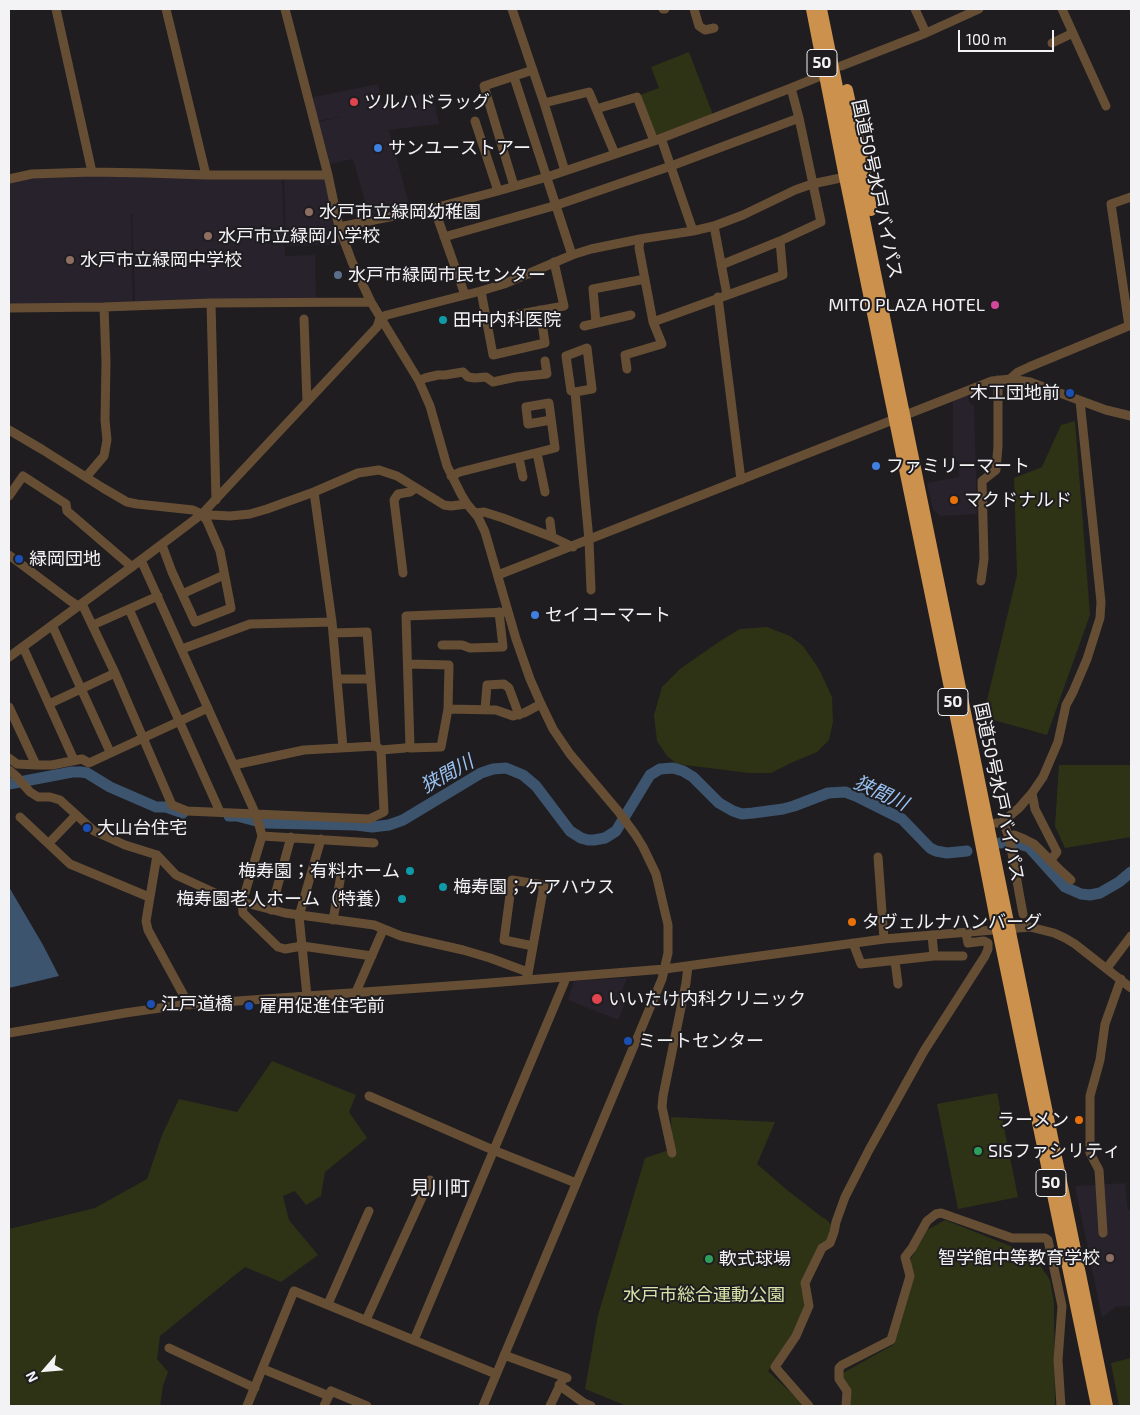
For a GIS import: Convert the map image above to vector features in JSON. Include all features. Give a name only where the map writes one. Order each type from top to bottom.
[{"type":"highway","points":[[804,9],[836,163],[855,173]]},
{"type":"highway","name":"国道50号水戸バイパス","points":[[812,9],[855,173],[874,237],[875,267],[900,417],[994,824],[1004,929],[1107,1406]]},
{"type":"highway","name":"国道50号水戸バイパス","points":[[821,9],[855,173],[900,417],[1004,929],[1097,1406]]},
{"type":"highway","points":[[830,9],[842,66],[855,173]]},
{"type":"street","points":[[56,9],[92,172]]},
{"type":"street","points":[[166,9],[206,176]]},
{"type":"street","points":[[285,9],[328,175],[339,227],[352,262],[380,318],[419,381],[430,406],[451,476],[467,504],[478,517],[485,532],[498,575],[503,612],[503,647],[470,648],[462,644],[442,645]]},
{"type":"street","points":[[512,9],[565,170]]},
{"type":"street","points":[[694,9],[699,26],[705,30],[714,28]]},
{"type":"street","points":[[915,9],[926,33]]},
{"type":"street","points":[[842,66],[926,33],[968,11],[979,9]]},
{"type":"street","points":[[1062,9],[1106,106]]},
{"type":"street","points":[[1052,43],[1073,33]]},
{"type":"street","points":[[514,186],[484,86],[533,70]]},
{"type":"street","points":[[339,227],[434,208],[547,177],[658,140],[818,76]]},
{"type":"street","points":[[514,77],[572,255]]},
{"type":"street","points":[[721,265],[821,222],[791,88]]},
{"type":"street","points":[[544,103],[589,92],[615,154]]},
{"type":"street","points":[[596,109],[637,97],[671,166],[694,231]]},
{"type":"street","points":[[444,238],[557,205],[671,166],[799,118]]},
{"type":"street","points":[[474,121],[498,191]]},
{"type":"street","points":[[9,178],[32,174],[92,172],[206,176],[328,175]]},
{"type":"street","points":[[9,657],[202,514],[377,327],[380,318],[504,284],[554,262],[591,249],[714,226],[743,215],[788,192],[855,173]]},
{"type":"street","points":[[1010,379],[1029,366],[1130,326],[1112,204],[1131,196]]},
{"type":"street","points":[[434,208],[465,295]]},
{"type":"street","points":[[714,226],[721,265],[722,296],[741,480]]},
{"type":"street","points":[[627,369],[625,355],[662,344],[653,322],[639,248],[640,239]]},
{"type":"street","points":[[653,322],[783,274],[780,241]]},
{"type":"street","points":[[487,320],[564,306],[554,262]]},
{"type":"street","points":[[596,323],[593,289],[645,279]]},
{"type":"street","points":[[482,291],[493,355],[545,344],[540,310]]},
{"type":"street","points":[[9,308],[211,303],[371,302]]},
{"type":"street","points":[[211,303],[216,500]]},
{"type":"street","points":[[86,477],[104,456],[107,440],[105,420],[106,362],[104,307]]},
{"type":"street","points":[[584,326],[631,315]]},
{"type":"street","points":[[304,319],[307,402]]},
{"type":"street","points":[[587,348],[592,389],[575,392],[571,391],[566,356],[587,348]]},
{"type":"street","points":[[419,381],[438,375],[463,372],[468,377],[486,377],[493,382],[516,377],[547,374],[545,361]]},
{"type":"street","points":[[498,575],[573,547],[984,383],[1010,379],[1030,382],[1106,410],[1131,416]]},
{"type":"street","points":[[981,581],[984,559],[982,481],[996,470],[998,380]]},
{"type":"street","points":[[575,392],[589,540],[591,590]]},
{"type":"street","points":[[994,824],[1019,808],[1043,777],[1058,742],[1066,704],[1087,659],[1100,618],[1101,602],[1080,401]]},
{"type":"street","points":[[451,476],[554,448],[551,420]]},
{"type":"street","points":[[9,430],[127,502],[155,507],[194,510],[202,514],[230,516],[250,514],[314,492],[358,473],[379,470],[397,476],[444,505],[467,504]]},
{"type":"street","points":[[537,453],[545,492]]},
{"type":"street","points":[[519,458],[523,477]]},
{"type":"street","points":[[9,496],[23,476],[66,504],[67,511],[132,567]]},
{"type":"street","points":[[403,573],[394,500],[398,494],[410,492],[416,488]]},
{"type":"street","points":[[314,492],[332,622],[343,748]]},
{"type":"street","points":[[475,513],[484,512],[503,518],[573,547]]},
{"type":"street","points":[[162,545],[195,622],[231,608],[220,551],[202,514]]},
{"type":"street","points":[[550,520],[552,537]]},
{"type":"street","points":[[9,556],[78,606],[83,606],[115,673],[172,805],[187,811],[369,820],[384,812],[367,632],[333,634]]},
{"type":"street","points":[[141,560],[234,765],[262,833],[242,903],[243,912],[278,947],[285,949],[302,946],[372,956]]},
{"type":"street","points":[[182,594],[224,575]]},
{"type":"street","points":[[93,625],[158,596]]},
{"type":"street","points":[[129,609],[220,812]]},
{"type":"street","points":[[408,664],[449,665],[448,709],[441,747],[410,748],[406,616],[503,612]]},
{"type":"street","points":[[483,1406],[665,969],[669,938],[665,907],[651,863],[636,834],[570,754],[553,729],[503,612]]},
{"type":"street","points":[[182,649],[250,624],[332,622]]},
{"type":"street","points":[[52,625],[110,752]]},
{"type":"street","points":[[23,647],[74,760]]},
{"type":"street","points":[[49,704],[115,673]]},
{"type":"street","points":[[338,679],[370,679]]},
{"type":"street","points":[[485,710],[487,685],[504,684],[509,688],[519,715]]},
{"type":"street","points":[[448,709],[496,710],[513,716],[541,704]]},
{"type":"street","points":[[9,707],[36,766]]},
{"type":"street","points":[[9,758],[16,764],[36,766],[82,759],[90,762],[208,708]]},
{"type":"street","points":[[234,765],[304,750],[405,748]]},
{"type":"street","points":[[9,770],[18,777],[30,792],[38,796],[60,800],[94,831],[125,845],[157,855],[176,875],[226,898],[298,916],[374,925],[400,936],[490,958],[525,971],[529,977]]},
{"type":"street","points":[[1032,793],[1035,809],[1057,852],[1050,861]]},
{"type":"street","points":[[49,844],[76,815]]},
{"type":"street","points":[[20,817],[70,864],[150,897]]},
{"type":"street","points":[[994,824],[1005,827],[1009,836],[1023,914]]},
{"type":"street","points":[[262,833],[321,840],[374,843]]},
{"type":"street","points":[[1009,836],[1024,839],[1034,844],[1071,880]]},
{"type":"street","points":[[270,910],[291,837]]},
{"type":"street","points":[[307,996],[298,916],[321,840]]},
{"type":"street","points":[[157,855],[146,921],[148,930],[189,1005]]},
{"type":"street","points":[[878,857],[884,939]]},
{"type":"street","points":[[333,920],[341,875]]},
{"type":"street","points":[[529,977],[544,886],[512,880],[504,940],[533,946]]},
{"type":"street","points":[[9,1033],[125,1013],[189,1005],[529,977],[665,969],[884,939],[1030,927],[1054,933],[1075,944],[1131,988]]},
{"type":"street","points":[[356,992],[383,930]]},
{"type":"street","points":[[808,1406],[775,1367],[796,1336],[809,1306],[805,1283],[822,1248],[830,1243],[845,1197],[869,1150],[924,1051],[985,956],[988,943],[968,943],[966,933]]},
{"type":"street","points":[[932,935],[934,956]]},
{"type":"street","points":[[1107,968],[1131,936]]},
{"type":"street","points":[[853,943],[861,964],[934,956],[963,956]]},
{"type":"street","points":[[895,960],[898,984]]},
{"type":"street","points":[[672,1153],[662,1107],[662,1096],[688,966]]},
{"type":"street","points":[[414,1340],[566,976]]},
{"type":"street","points":[[1103,1233],[1099,1170],[1090,1153],[1090,1096],[1100,1060],[1105,1024],[1121,979]]},
{"type":"street","points":[[369,1096],[493,1150],[576,1183]]},
{"type":"street","points":[[366,1320],[430,1180]]},
{"type":"street","points":[[328,1304],[369,1210]]},
{"type":"street","points":[[846,1406],[847,1391],[839,1378],[839,1368],[890,1340],[910,1276],[905,1257],[927,1221],[936,1214],[941,1213],[1012,1238],[1045,1238],[1048,1240],[1062,1306],[1058,1360],[1060,1406]]},
{"type":"street","points":[[247,1406],[294,1291],[496,1374]]},
{"type":"street","points":[[169,1348],[255,1388]]},
{"type":"street","points":[[504,1355],[563,1380],[584,1403],[591,1406]]},
{"type":"street","points":[[263,1369],[328,1396]]},
{"type":"street","points":[[550,1406],[563,1380]]},
{"type":"street","points":[[324,1406],[331,1391],[367,1406]]},
{"type":"shaded area","points":[[378,84],[382,104],[432,91],[439,124],[389,130],[410,208],[369,215],[353,159],[330,164],[319,122],[340,117],[318,121],[313,99],[314,97]]},
{"type":"shaded area","points":[[90,174],[282,178],[285,256],[315,255],[316,299],[135,305],[132,216],[135,214],[131,215],[133,305],[9,307],[9,182],[32,177]]},
{"type":"shaded area","name":"水戸市立緑岡幼稚園","points":[[284,178],[324,178],[342,245],[286,246]]},
{"type":"shaded area","points":[[968,395],[969,402],[974,406],[977,514],[940,516],[933,510],[927,483],[959,477],[959,461],[955,460],[953,456],[953,401]]},
{"type":"shaded area","name":"いいたけ内科クリニック","points":[[627,978],[620,996],[627,999],[618,1020],[568,1000],[574,981]]},
{"type":"shaded area","name":"智学館中等教育学校","points":[[1125,1183],[1128,1210],[1131,1210],[1131,1306],[1116,1307],[1102,1318],[1075,1186]]},
{"type":"green space","points":[[689,52],[713,115],[654,136],[640,95],[659,88],[651,67]]},
{"type":"green space","points":[[1075,421],[1090,615],[1047,735],[983,717],[1017,575],[1014,478],[1042,467],[1061,425]]},
{"type":"green space","points":[[767,627],[790,636],[803,646],[819,669],[832,697],[833,722],[829,740],[817,752],[771,773],[749,773],[677,764],[667,756],[657,741],[654,715],[662,687],[680,669],[740,629]]},
{"type":"green space","points":[[1059,765],[1131,765],[1131,837],[1065,848],[1055,826]]},
{"type":"green space","points":[[272,1061],[356,1095],[349,1112],[367,1138],[325,1172],[321,1196],[306,1205],[295,1191],[283,1196],[289,1220],[318,1255],[281,1282],[245,1267],[160,1336],[157,1359],[168,1372],[163,1386],[160,1406],[9,1406],[9,1229],[95,1208],[147,1179],[162,1135],[179,1099],[237,1112]]},
{"type":"green space","name":"SISファシリティ","points":[[997,1093],[1018,1197],[958,1209],[937,1104]]},
{"type":"green space","name":"水戸市総合運動公園","points":[[671,1117],[775,1122],[757,1164],[832,1226],[828,1240],[819,1247],[801,1289],[805,1312],[797,1329],[768,1371],[805,1406],[627,1406],[585,1389],[598,1315],[645,1158],[675,1148],[672,1141]]},
{"type":"green space","points":[[945,1220],[1033,1255],[1050,1280],[1054,1303],[1055,1406],[849,1406],[841,1374],[893,1345],[912,1277],[908,1264],[927,1230]]},
{"type":"green space","points":[[1131,1358],[1131,1406],[1119,1406],[1111,1363]]},
{"type":"water","points":[[9,887],[43,945],[59,976],[9,988]]},
{"type":"waterway","name":"狭間川","points":[[229,816],[237,816],[264,823],[372,827],[389,825],[403,820],[481,773],[493,769],[506,768],[523,775],[536,786],[570,831],[581,838],[594,840],[605,838],[616,831],[650,775],[660,769],[673,768],[693,777],[719,803],[742,814],[783,809],[828,793],[845,792],[902,819],[930,848],[936,851],[947,853],[967,851]]},
{"type":"waterway","name":"狭間川","points":[[9,784],[81,772],[87,773],[110,787],[156,807],[166,807],[183,813]]},
{"type":"waterway","name":"狭間川","points":[[1000,843],[1008,842]]},
{"type":"waterway","name":"狭間川","points":[[1013,842],[1029,847],[1065,887],[1081,894],[1100,893],[1119,882],[1131,872]]},
{"type":"place","name":"ツルハドラッグ","points":[[354,102]]},
{"type":"place","name":"サンユーストアー","points":[[378,148]]},
{"type":"place","name":"水戸市立緑岡幼稚園","points":[[309,212]]},
{"type":"place","name":"水戸市立緑岡小学校","points":[[208,236]]},
{"type":"place","name":"水戸市立緑岡中学校","points":[[70,260]]},
{"type":"place","name":"水戸市緑岡市民センター","points":[[338,275]]},
{"type":"place","name":"MITO PLAZA HOTEL","points":[[995,305]]},
{"type":"place","name":"田中内科医院","points":[[443,320]]},
{"type":"place","name":"木工団地前","points":[[1070,393]]},
{"type":"place","name":"ファミリーマート","points":[[876,466]]},
{"type":"place","name":"マクドナルド","points":[[954,500]]},
{"type":"place","name":"緑岡団地","points":[[19,559]]},
{"type":"place","name":"セイコーマート","points":[[535,615]]},
{"type":"place","name":"大山台住宅","points":[[87,828]]},
{"type":"place","name":"梅寿園；有料ホーム","points":[[410,871]]},
{"type":"place","name":"梅寿園；ケアハウス","points":[[443,887]]},
{"type":"place","name":"梅寿園老人ホーム（特養）","points":[[402,899]]},
{"type":"place","name":"タヴェルナハンバーグ","points":[[852,922]]},
{"type":"place","name":"いいたけ内科クリニック","points":[[597,999]]},
{"type":"place","name":"江戸道橋","points":[[151,1004]]},
{"type":"place","name":"雇用促進住宅前","points":[[249,1006]]},
{"type":"place","name":"ミートセンター","points":[[628,1041]]},
{"type":"place","name":"ラーメン","points":[[1079,1120]]},
{"type":"place","name":"SISファシリティ","points":[[978,1151]]},
{"type":"place","name":"智学館中等教育学校","points":[[1110,1258]]},
{"type":"place","name":"軟式球場","points":[[709,1259]]},
{"type":"district","name":"見川町","points":[[440,1188]]}]
